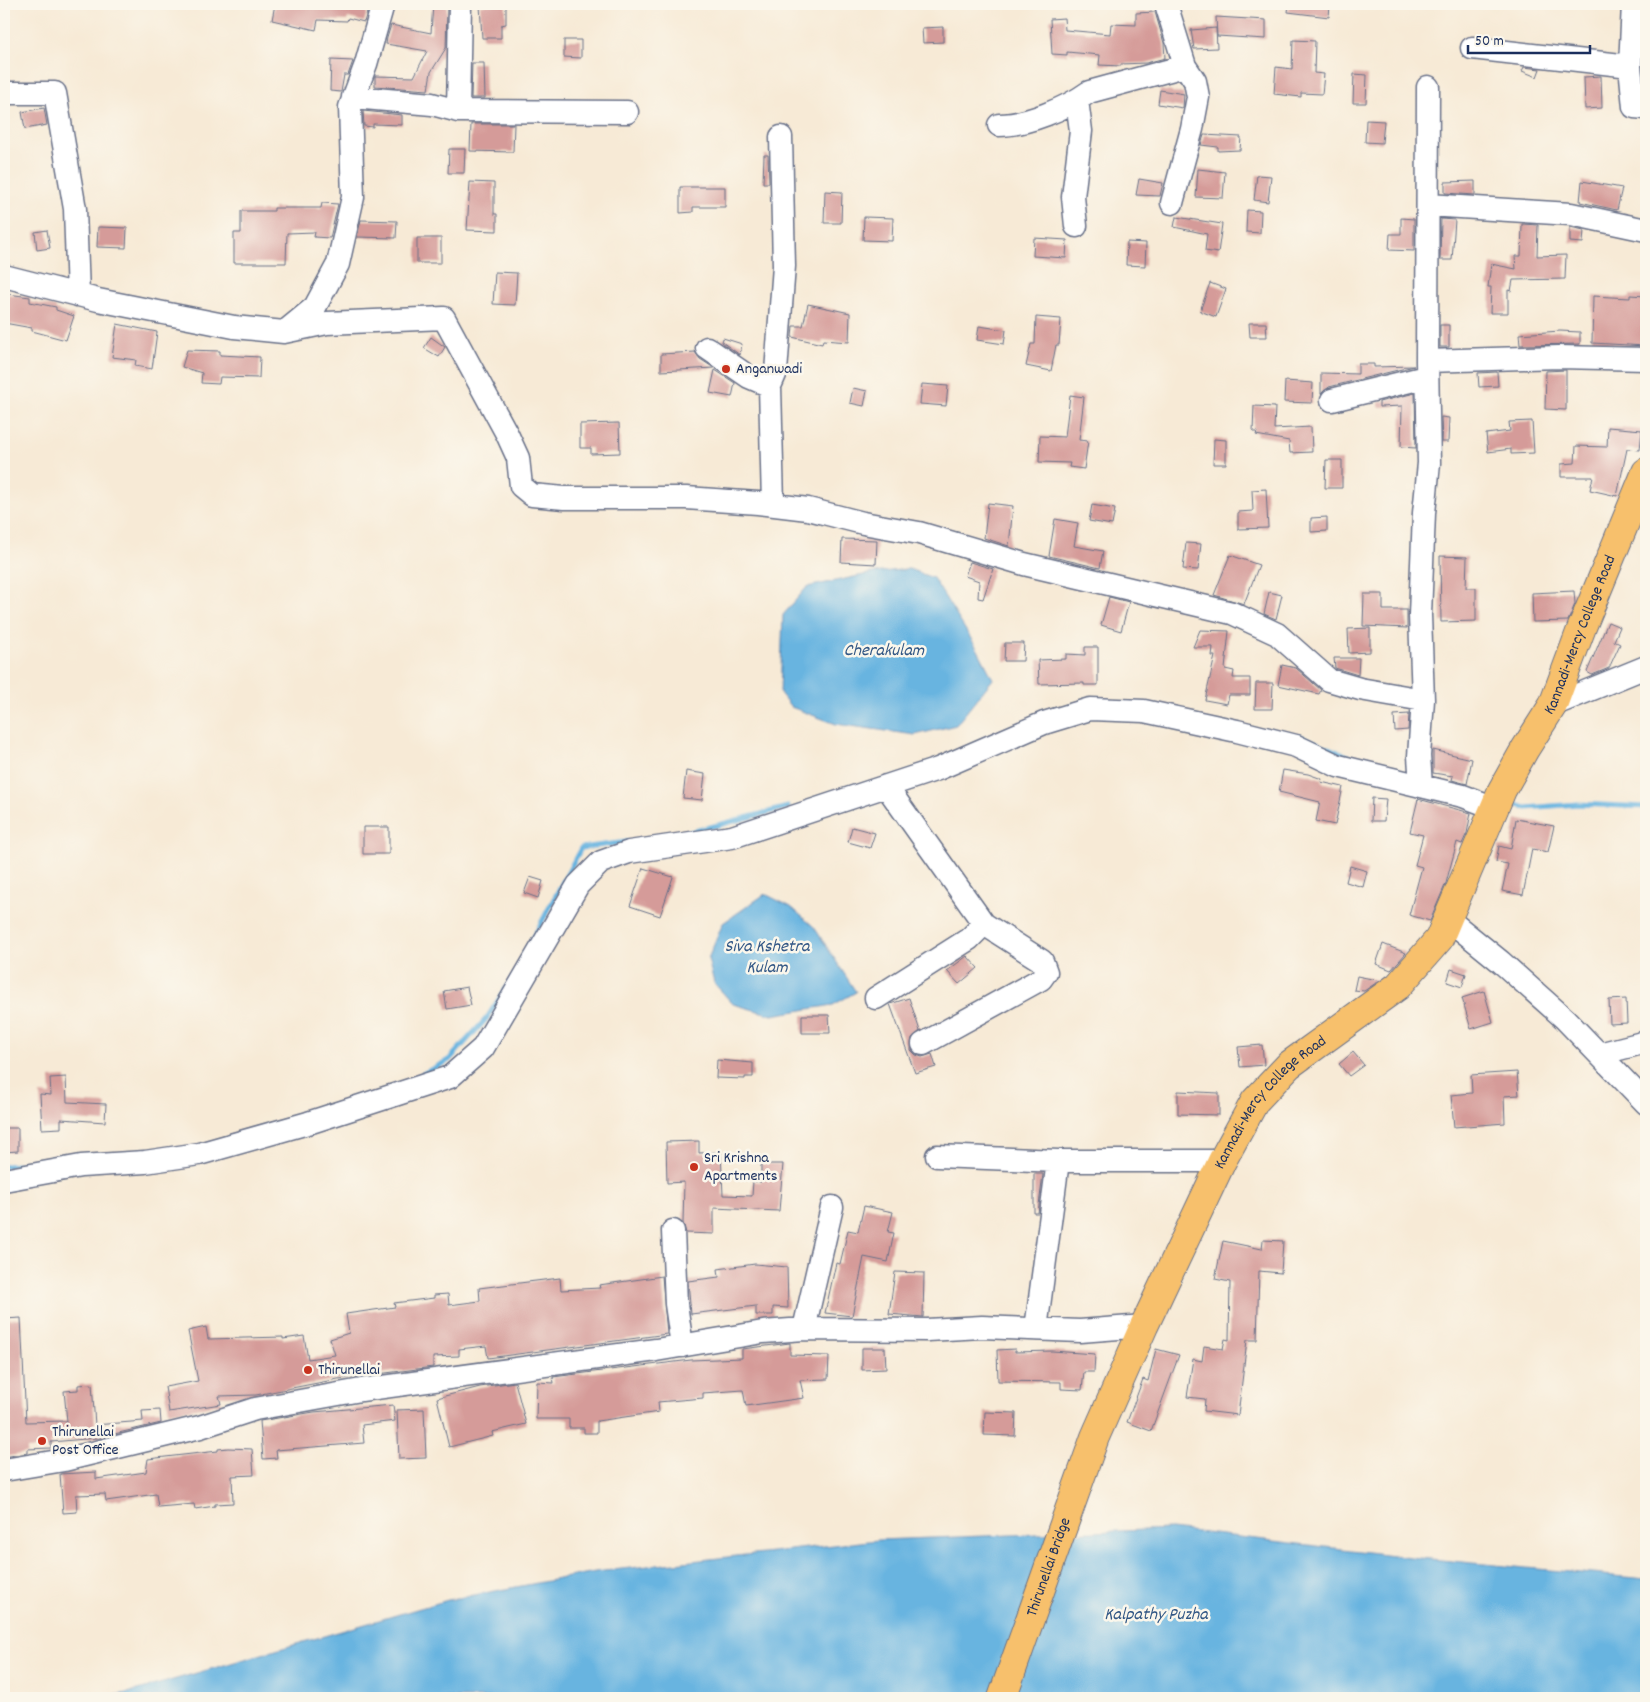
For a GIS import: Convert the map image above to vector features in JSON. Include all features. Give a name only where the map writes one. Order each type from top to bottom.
[{"type":"main road","name":"Kannadi-Mercy College Road","points":[[1095,1437],[1144,1326],[1222,1161],[1255,1100],[1289,1065],[1398,986],[1439,940],[1499,799],[1524,749],[1553,706],[1582,627],[1646,472]]},
{"type":"main road","name":"Thirunellai Bridge","points":[[1002,1698],[1095,1437]]},
{"type":"street","points":[[284,332],[315,307],[338,264],[353,197],[350,107],[366,64],[383,4]]},
{"type":"street","points":[[458,111],[460,4]]},
{"type":"street","points":[[1166,4],[1185,66],[1195,81],[1198,97],[1192,129],[1172,204]]},
{"type":"street","points":[[1633,4],[1630,66],[1634,107],[1646,108]]},
{"type":"street","points":[[1472,48],[1630,66]]},
{"type":"street","points":[[999,125],[1015,125],[1077,100],[1089,92],[1185,66]]},
{"type":"street","points":[[1421,778],[1419,756],[1423,700],[1420,615],[1424,513],[1429,463],[1427,369],[1428,87]]},
{"type":"street","points":[[4,93],[55,93],[76,209],[78,296]]},
{"type":"street","points":[[353,96],[432,104],[458,111],[627,112]]},
{"type":"street","points":[[1076,226],[1073,197],[1081,131],[1077,100]]},
{"type":"street","points":[[773,504],[770,386],[776,372],[784,266],[781,137]]},
{"type":"street","points":[[1428,205],[1571,214],[1646,230]]},
{"type":"street","points":[[4,276],[78,296],[234,327],[284,332],[327,323],[444,318],[507,434],[518,458],[521,486],[532,495],[564,498],[686,498],[773,504],[808,509],[863,524],[919,533],[1024,564],[1232,613],[1277,634],[1329,680],[1360,689],[1423,700]]},
{"type":"street","points":[[708,348],[749,377],[770,386]]},
{"type":"street","points":[[1332,400],[1427,369],[1559,357],[1646,359]]},
{"type":"street","points":[[1553,706],[1646,667]]},
{"type":"street","points":[[4,1180],[81,1166],[145,1162],[199,1154],[308,1123],[450,1077],[482,1048],[578,885],[601,862],[629,852],[732,838],[886,786],[985,750],[1044,723],[1090,709],[1144,711],[1229,729],[1296,746],[1338,766],[1421,778],[1464,796],[1499,799]]},
{"type":"street","points":[[886,786],[984,924],[1042,961],[1046,972],[1041,979],[923,1044]]},
{"type":"street","points":[[1448,919],[1501,962],[1565,1019],[1646,1103]]},
{"type":"street","points":[[876,998],[969,939],[984,924]]},
{"type":"street","points":[[1599,1054],[1646,1042]]},
{"type":"street","points":[[937,1156],[1058,1161],[1222,1161]]},
{"type":"street","points":[[1036,1329],[1058,1161]]},
{"type":"street","points":[[804,1329],[832,1207]]},
{"type":"street","points":[[673,1231],[676,1304],[682,1346]]},
{"type":"street","points":[[4,1470],[64,1460],[200,1426],[255,1408],[361,1390],[682,1346],[763,1332],[804,1329],[927,1330],[982,1327],[1080,1331],[1144,1326]]},
{"type":"water","name":"Cherakulam","points":[[909,569],[933,578],[978,650],[993,679],[956,725],[915,735],[836,724],[791,707],[780,693],[783,615],[807,587],[873,573]]},
{"type":"water","name":"Siva Kshetra Kulam","points":[[765,894],[791,907],[814,927],[856,992],[833,1005],[772,1015],[733,1004],[714,983],[708,959],[723,923]]},
{"type":"water","name":"Kalpathy Puzha","points":[[1171,1529],[1419,1558],[1646,1579],[1646,1698],[96,1698],[128,1693],[448,1600],[595,1572],[878,1540]]},
{"type":"building","points":[[275,4],[360,7],[361,4],[369,6],[364,22],[348,18],[347,21],[318,20],[316,30],[272,20]]},
{"type":"building","points":[[433,4],[447,4],[446,48],[431,72],[428,90],[375,86],[375,76],[414,77],[427,51],[386,44],[387,38],[391,25],[431,33]]},
{"type":"building","points":[[506,4],[506,24],[501,25],[501,38],[482,38],[480,5]]},
{"type":"building","points":[[1289,4],[1330,4],[1329,17],[1288,12]]},
{"type":"building","points":[[1155,12],[1164,43],[1165,58],[1146,63],[1121,64],[1121,66],[1099,65],[1100,55],[1067,52],[1067,55],[1052,54],[1050,19],[1064,18],[1065,30],[1110,34],[1111,24],[1136,25],[1136,13]]},
{"type":"building","points":[[1216,17],[1266,20],[1266,39],[1217,36]]},
{"type":"building","points":[[943,27],[943,42],[923,43],[922,28]]},
{"type":"building","points":[[1216,28],[1217,48],[1194,49],[1191,30]]},
{"type":"building","points":[[564,40],[581,40],[581,58],[564,57]]},
{"type":"building","points":[[1293,40],[1315,41],[1314,73],[1324,74],[1322,94],[1301,93],[1301,97],[1274,94],[1276,67],[1292,69]]},
{"type":"building","points":[[331,60],[353,61],[348,75],[344,75],[341,92],[330,91]]},
{"type":"building","points":[[472,63],[484,63],[485,98],[471,98]]},
{"type":"building","points":[[1524,67],[1540,69],[1537,77],[1522,71]]},
{"type":"building","points":[[1354,74],[1367,75],[1366,103],[1353,103]]},
{"type":"building","points":[[1601,76],[1602,108],[1585,109],[1584,77]]},
{"type":"building","points":[[1160,90],[1184,94],[1183,108],[1158,104]]},
{"type":"building","points":[[44,108],[47,125],[25,129],[22,112]]},
{"type":"building","points":[[363,111],[402,115],[402,125],[373,124],[373,127],[364,126]]},
{"type":"building","points":[[1366,120],[1384,121],[1382,143],[1365,142]]},
{"type":"building","points":[[471,124],[514,124],[513,152],[470,151]]},
{"type":"building","points":[[1204,135],[1241,137],[1240,150],[1218,151],[1218,147],[1201,145]]},
{"type":"building","points":[[449,149],[465,149],[464,173],[448,173]]},
{"type":"building","points":[[764,155],[768,155],[769,183],[763,183]]},
{"type":"building","points":[[1198,169],[1225,172],[1223,198],[1196,197]]},
{"type":"building","points":[[1257,175],[1271,176],[1268,202],[1254,200]]},
{"type":"building","points":[[1139,179],[1163,183],[1160,196],[1136,195]]},
{"type":"building","points":[[1475,181],[1475,195],[1445,193],[1445,182]]},
{"type":"building","points":[[1582,181],[1622,188],[1617,210],[1580,202]]},
{"type":"building","points":[[470,182],[494,183],[494,214],[497,214],[497,231],[467,230]]},
{"type":"building","points":[[680,187],[725,187],[725,207],[693,207],[693,212],[680,213]]},
{"type":"building","points":[[825,191],[842,192],[841,223],[824,223]]},
{"type":"building","points":[[322,203],[338,204],[330,238],[314,237],[315,232],[287,233],[286,263],[234,263],[234,233],[241,233],[241,211],[274,211],[274,208],[321,208]]},
{"type":"building","points":[[1247,210],[1261,211],[1260,233],[1246,232]]},
{"type":"building","points":[[864,217],[893,218],[892,241],[863,240]]},
{"type":"building","points":[[1176,217],[1222,224],[1218,253],[1205,251],[1207,234],[1174,227]]},
{"type":"building","points":[[1401,218],[1414,219],[1414,251],[1389,250],[1390,234],[1401,234]]},
{"type":"building","points":[[1441,219],[1455,220],[1452,260],[1440,260]]},
{"type":"building","points":[[361,220],[397,221],[396,238],[357,237]]},
{"type":"building","points":[[1522,224],[1538,225],[1537,256],[1566,255],[1565,279],[1513,280],[1511,291],[1508,290],[1508,313],[1490,313],[1491,287],[1488,287],[1491,264],[1516,269],[1515,256],[1521,256]]},
{"type":"building","points":[[98,227],[127,228],[126,248],[97,247]]},
{"type":"building","points":[[1570,227],[1584,230],[1583,243],[1570,242]]},
{"type":"building","points":[[47,230],[50,248],[37,250],[35,232]]},
{"type":"building","points":[[417,238],[441,238],[441,263],[417,263]]},
{"type":"building","points":[[1034,238],[1067,240],[1066,258],[1033,256]]},
{"type":"building","points":[[1127,242],[1146,243],[1145,266],[1126,265]]},
{"type":"building","points":[[495,272],[517,273],[515,305],[493,304]]},
{"type":"building","points":[[1210,283],[1226,289],[1216,317],[1200,311]]},
{"type":"building","points":[[8,294],[30,297],[30,302],[56,307],[56,310],[74,316],[66,340],[32,331],[32,328],[4,323]]},
{"type":"building","points":[[1630,295],[1646,296],[1646,346],[1592,343],[1593,296],[1630,298]]},
{"type":"building","points":[[808,304],[850,313],[849,342],[823,340],[822,344],[792,337],[793,326],[803,326]]},
{"type":"building","points":[[1036,317],[1061,319],[1059,345],[1056,345],[1051,371],[1026,366],[1031,344],[1035,344]]},
{"type":"building","points":[[1249,323],[1266,323],[1267,337],[1250,337]]},
{"type":"building","points":[[117,324],[157,332],[152,369],[135,366],[136,360],[112,357]]},
{"type":"building","points":[[1440,325],[1449,325],[1449,347],[1440,347]]},
{"type":"building","points":[[979,326],[1006,330],[1004,344],[977,340]]},
{"type":"building","points":[[1560,331],[1580,332],[1580,344],[1520,345],[1519,334]]},
{"type":"building","points":[[431,337],[445,347],[439,357],[424,348]]},
{"type":"building","points":[[723,338],[742,344],[740,355],[722,342]]},
{"type":"building","points":[[187,350],[220,351],[220,355],[260,357],[259,378],[220,377],[219,384],[201,383],[202,373],[182,367]]},
{"type":"building","points":[[695,352],[700,359],[714,368],[661,371],[661,354]]},
{"type":"building","points":[[1358,364],[1374,364],[1374,367],[1414,366],[1329,387],[1321,394],[1321,373],[1358,374]]},
{"type":"building","points":[[715,370],[735,383],[732,397],[710,393]]},
{"type":"building","points":[[1566,370],[1566,410],[1545,409],[1546,371]]},
{"type":"building","points":[[1497,372],[1498,386],[1479,387],[1478,373]]},
{"type":"building","points":[[1285,381],[1313,383],[1312,403],[1284,402]]},
{"type":"building","points":[[922,384],[948,386],[946,406],[920,404]]},
{"type":"building","points":[[853,388],[867,391],[864,406],[850,403]]},
{"type":"building","points":[[1415,393],[1416,448],[1401,447],[1402,406],[1379,407],[1379,402]]},
{"type":"building","points":[[1070,395],[1084,397],[1079,440],[1088,441],[1084,469],[1069,467],[1070,463],[1039,462],[1040,436],[1065,437]]},
{"type":"building","points":[[1254,406],[1275,407],[1274,429],[1311,427],[1312,452],[1290,453],[1289,441],[1256,435],[1257,432],[1253,432]]},
{"type":"building","points":[[1441,417],[1449,418],[1448,442],[1442,442]]},
{"type":"building","points":[[1532,421],[1534,453],[1511,454],[1511,449],[1488,452],[1486,434],[1510,431],[1509,422]]},
{"type":"building","points":[[619,423],[620,453],[591,454],[591,448],[580,448],[580,424]]},
{"type":"building","points":[[1608,427],[1642,430],[1640,450],[1627,449],[1617,496],[1590,490],[1593,477],[1561,477],[1561,464],[1575,463],[1576,446],[1607,447]]},
{"type":"building","points":[[1214,439],[1226,440],[1226,464],[1213,464]]},
{"type":"building","points":[[1326,460],[1342,460],[1342,488],[1325,488]]},
{"type":"building","points":[[1266,489],[1268,528],[1238,529],[1238,512],[1253,511],[1252,490]]},
{"type":"building","points":[[988,503],[1013,506],[1009,546],[984,538]]},
{"type":"building","points":[[1092,505],[1115,509],[1112,525],[1089,521]]},
{"type":"building","points":[[1327,517],[1327,531],[1311,532],[1311,518]]},
{"type":"building","points":[[1055,519],[1078,523],[1074,546],[1103,551],[1100,568],[1049,556]]},
{"type":"building","points":[[842,539],[877,540],[876,564],[841,562]]},
{"type":"building","points":[[1186,543],[1201,544],[1198,570],[1183,569]]},
{"type":"building","points":[[1230,555],[1259,565],[1244,604],[1214,595]]},
{"type":"building","points":[[1440,556],[1467,557],[1466,588],[1476,588],[1476,621],[1441,622]]},
{"type":"building","points":[[970,562],[993,569],[983,599],[978,598],[979,581],[965,576]]},
{"type":"building","points":[[1574,591],[1575,604],[1568,621],[1533,622],[1532,593]]},
{"type":"building","points":[[1269,592],[1282,595],[1276,619],[1264,614]]},
{"type":"building","points":[[1364,594],[1383,594],[1383,610],[1407,610],[1407,628],[1363,626]]},
{"type":"building","points":[[1109,597],[1129,602],[1121,631],[1101,625]]},
{"type":"building","points":[[1608,622],[1620,627],[1614,641],[1620,644],[1609,668],[1592,675],[1587,672]]},
{"type":"building","points":[[1370,628],[1370,652],[1349,653],[1348,629]]},
{"type":"building","points":[[1200,630],[1229,631],[1225,669],[1234,671],[1233,678],[1250,678],[1250,695],[1229,695],[1227,704],[1205,700],[1215,656],[1212,656],[1213,647],[1193,647]]},
{"type":"building","points":[[1005,643],[1024,643],[1023,661],[1004,661]]},
{"type":"building","points":[[1085,647],[1098,647],[1098,685],[1084,685],[1084,683],[1039,684],[1038,660],[1066,659],[1066,654],[1085,655]]},
{"type":"building","points":[[1334,658],[1359,658],[1358,675],[1335,668]]},
{"type":"building","points":[[1282,665],[1296,668],[1321,690],[1319,694],[1278,685]]},
{"type":"building","points":[[1256,683],[1273,683],[1272,709],[1255,709]]},
{"type":"building","points":[[1409,714],[1408,730],[1395,731],[1394,715]]},
{"type":"building","points":[[1433,750],[1472,759],[1467,784],[1452,780],[1453,776],[1433,773]]},
{"type":"building","points":[[1283,770],[1308,774],[1322,779],[1321,782],[1343,787],[1335,825],[1316,821],[1320,802],[1279,792]]},
{"type":"building","points":[[686,771],[705,774],[702,800],[683,798]]},
{"type":"building","points":[[1372,798],[1386,799],[1384,821],[1371,821]]},
{"type":"building","points":[[1418,799],[1471,813],[1467,833],[1462,844],[1457,842],[1446,883],[1430,921],[1409,915],[1422,867],[1415,865],[1423,835],[1410,832]]},
{"type":"building","points":[[1516,819],[1554,826],[1548,852],[1532,849],[1523,895],[1502,891],[1508,864],[1496,862],[1499,846],[1511,849]]},
{"type":"building","points":[[363,827],[389,827],[389,854],[363,854]]},
{"type":"building","points":[[852,827],[875,833],[870,848],[848,842]]},
{"type":"building","points":[[1350,866],[1367,871],[1363,887],[1346,882]]},
{"type":"building","points":[[643,868],[673,877],[660,916],[630,906]]},
{"type":"building","points":[[530,877],[543,881],[538,898],[524,893]]},
{"type":"building","points":[[1383,944],[1406,953],[1391,970],[1376,964]]},
{"type":"building","points":[[967,956],[978,968],[959,984],[947,971]]},
{"type":"building","points":[[1451,969],[1466,974],[1462,987],[1447,982]]},
{"type":"building","points":[[1357,976],[1377,980],[1376,983],[1364,991],[1354,990]]},
{"type":"building","points":[[467,987],[471,1005],[447,1009],[444,991]]},
{"type":"building","points":[[1484,991],[1493,1022],[1471,1029],[1462,998]]},
{"type":"building","points":[[909,998],[920,1031],[912,1038],[911,1050],[916,1055],[922,1057],[932,1054],[936,1067],[915,1073],[890,1004]]},
{"type":"building","points":[[1626,999],[1627,1023],[1610,1024],[1609,1000]]},
{"type":"building","points":[[802,1015],[829,1015],[830,1033],[802,1033]]},
{"type":"building","points":[[1262,1045],[1264,1065],[1240,1067],[1238,1047]]},
{"type":"building","points":[[1353,1052],[1364,1065],[1349,1076],[1339,1064]]},
{"type":"building","points":[[717,1060],[753,1063],[753,1077],[745,1077],[745,1079],[716,1078]]},
{"type":"building","points":[[1517,1072],[1519,1095],[1504,1096],[1505,1123],[1454,1127],[1451,1095],[1472,1093],[1471,1075]]},
{"type":"building","points":[[66,1077],[67,1102],[106,1104],[105,1122],[61,1119],[61,1128],[42,1129],[40,1094],[51,1095],[50,1078]]},
{"type":"building","points":[[1178,1091],[1219,1093],[1219,1115],[1178,1114]]},
{"type":"building","points":[[4,1128],[18,1128],[18,1151],[4,1152]]},
{"type":"building","points":[[699,1141],[699,1153],[721,1152],[723,1195],[752,1196],[753,1181],[761,1182],[761,1164],[783,1164],[779,1211],[714,1208],[714,1234],[686,1233],[683,1223],[684,1182],[667,1183],[666,1142]]},
{"type":"building","points":[[1034,1174],[1043,1174],[1038,1213],[1034,1213]]},
{"type":"building","points":[[864,1206],[893,1212],[888,1232],[894,1233],[888,1262],[864,1257],[852,1316],[825,1313],[836,1263],[840,1264],[848,1230],[858,1232]]},
{"type":"building","points":[[1263,1240],[1283,1241],[1281,1273],[1259,1271],[1257,1340],[1247,1340],[1238,1415],[1204,1411],[1205,1399],[1187,1397],[1193,1359],[1202,1361],[1204,1346],[1223,1349],[1225,1339],[1229,1340],[1230,1282],[1215,1279],[1223,1241],[1262,1249]]},
{"type":"building","points":[[755,1264],[787,1267],[788,1308],[773,1307],[773,1315],[756,1315],[756,1306],[691,1314],[688,1281],[719,1277],[718,1269]]},
{"type":"building","points":[[895,1272],[924,1273],[923,1317],[889,1314]]},
{"type":"building","points":[[662,1276],[667,1334],[488,1358],[486,1346],[459,1349],[459,1356],[433,1357],[433,1367],[338,1379],[256,1395],[219,1396],[221,1404],[169,1412],[165,1387],[198,1381],[188,1331],[206,1327],[208,1339],[283,1337],[283,1339],[304,1336],[308,1359],[335,1355],[330,1339],[349,1333],[346,1314],[395,1307],[394,1303],[434,1298],[434,1295],[448,1294],[449,1305],[480,1301],[479,1288],[560,1278],[561,1290],[600,1288],[599,1285]]},
{"type":"building","points":[[21,1318],[26,1422],[67,1421],[64,1391],[78,1390],[78,1385],[92,1384],[95,1425],[143,1421],[142,1411],[160,1410],[161,1423],[97,1438],[51,1442],[51,1448],[27,1449],[27,1453],[4,1457],[4,1319]]},
{"type":"building","points":[[790,1343],[790,1355],[829,1356],[828,1379],[800,1380],[804,1398],[746,1406],[743,1390],[703,1393],[703,1398],[658,1402],[659,1412],[597,1421],[597,1433],[584,1433],[584,1428],[569,1428],[569,1419],[536,1419],[537,1382],[554,1383],[553,1377],[691,1360],[742,1358],[742,1349]]},
{"type":"building","points":[[862,1348],[885,1348],[886,1369],[862,1370]]},
{"type":"building","points":[[1015,1349],[1015,1352],[1052,1351],[1095,1354],[1094,1372],[1084,1372],[1082,1390],[1061,1389],[1061,1382],[998,1381],[997,1350]]},
{"type":"building","points":[[1156,1349],[1179,1355],[1151,1431],[1127,1422],[1143,1379],[1148,1381]]},
{"type":"building","points":[[515,1382],[526,1424],[492,1432],[493,1436],[449,1447],[437,1398],[480,1387]]},
{"type":"building","points":[[393,1405],[395,1421],[362,1425],[364,1443],[276,1450],[277,1458],[263,1459],[260,1421],[314,1412]]},
{"type":"building","points":[[424,1409],[426,1458],[399,1459],[397,1410]]},
{"type":"building","points":[[985,1412],[1016,1413],[1015,1436],[984,1435]]},
{"type":"building","points":[[218,1449],[252,1449],[254,1475],[232,1476],[233,1503],[215,1504],[215,1506],[195,1509],[194,1504],[158,1507],[156,1494],[106,1501],[105,1494],[76,1495],[77,1512],[63,1513],[60,1474],[96,1472],[96,1479],[146,1472],[148,1459],[218,1451]]},
{"type":"waterway","points":[[1299,736],[1355,759]]},
{"type":"waterway","points":[[1506,801],[1526,808],[1578,804],[1646,807]]},
{"type":"waterway","points":[[687,833],[788,807]]},
{"type":"waterway","points":[[520,963],[581,848],[627,842]]},
{"type":"waterway","points":[[421,1075],[449,1060],[487,1018],[507,986]]},
{"type":"waterway","points":[[4,1166],[35,1164]]},
{"type":"place","name":"Anganwadi","points":[[726,369]]},
{"type":"place","name":"Sri Krishna Apartments","points":[[694,1167]]},
{"type":"place","name":"Thirunellai","points":[[308,1370]]},
{"type":"place","name":"Thirunellai Post Office","points":[[42,1441]]}]
